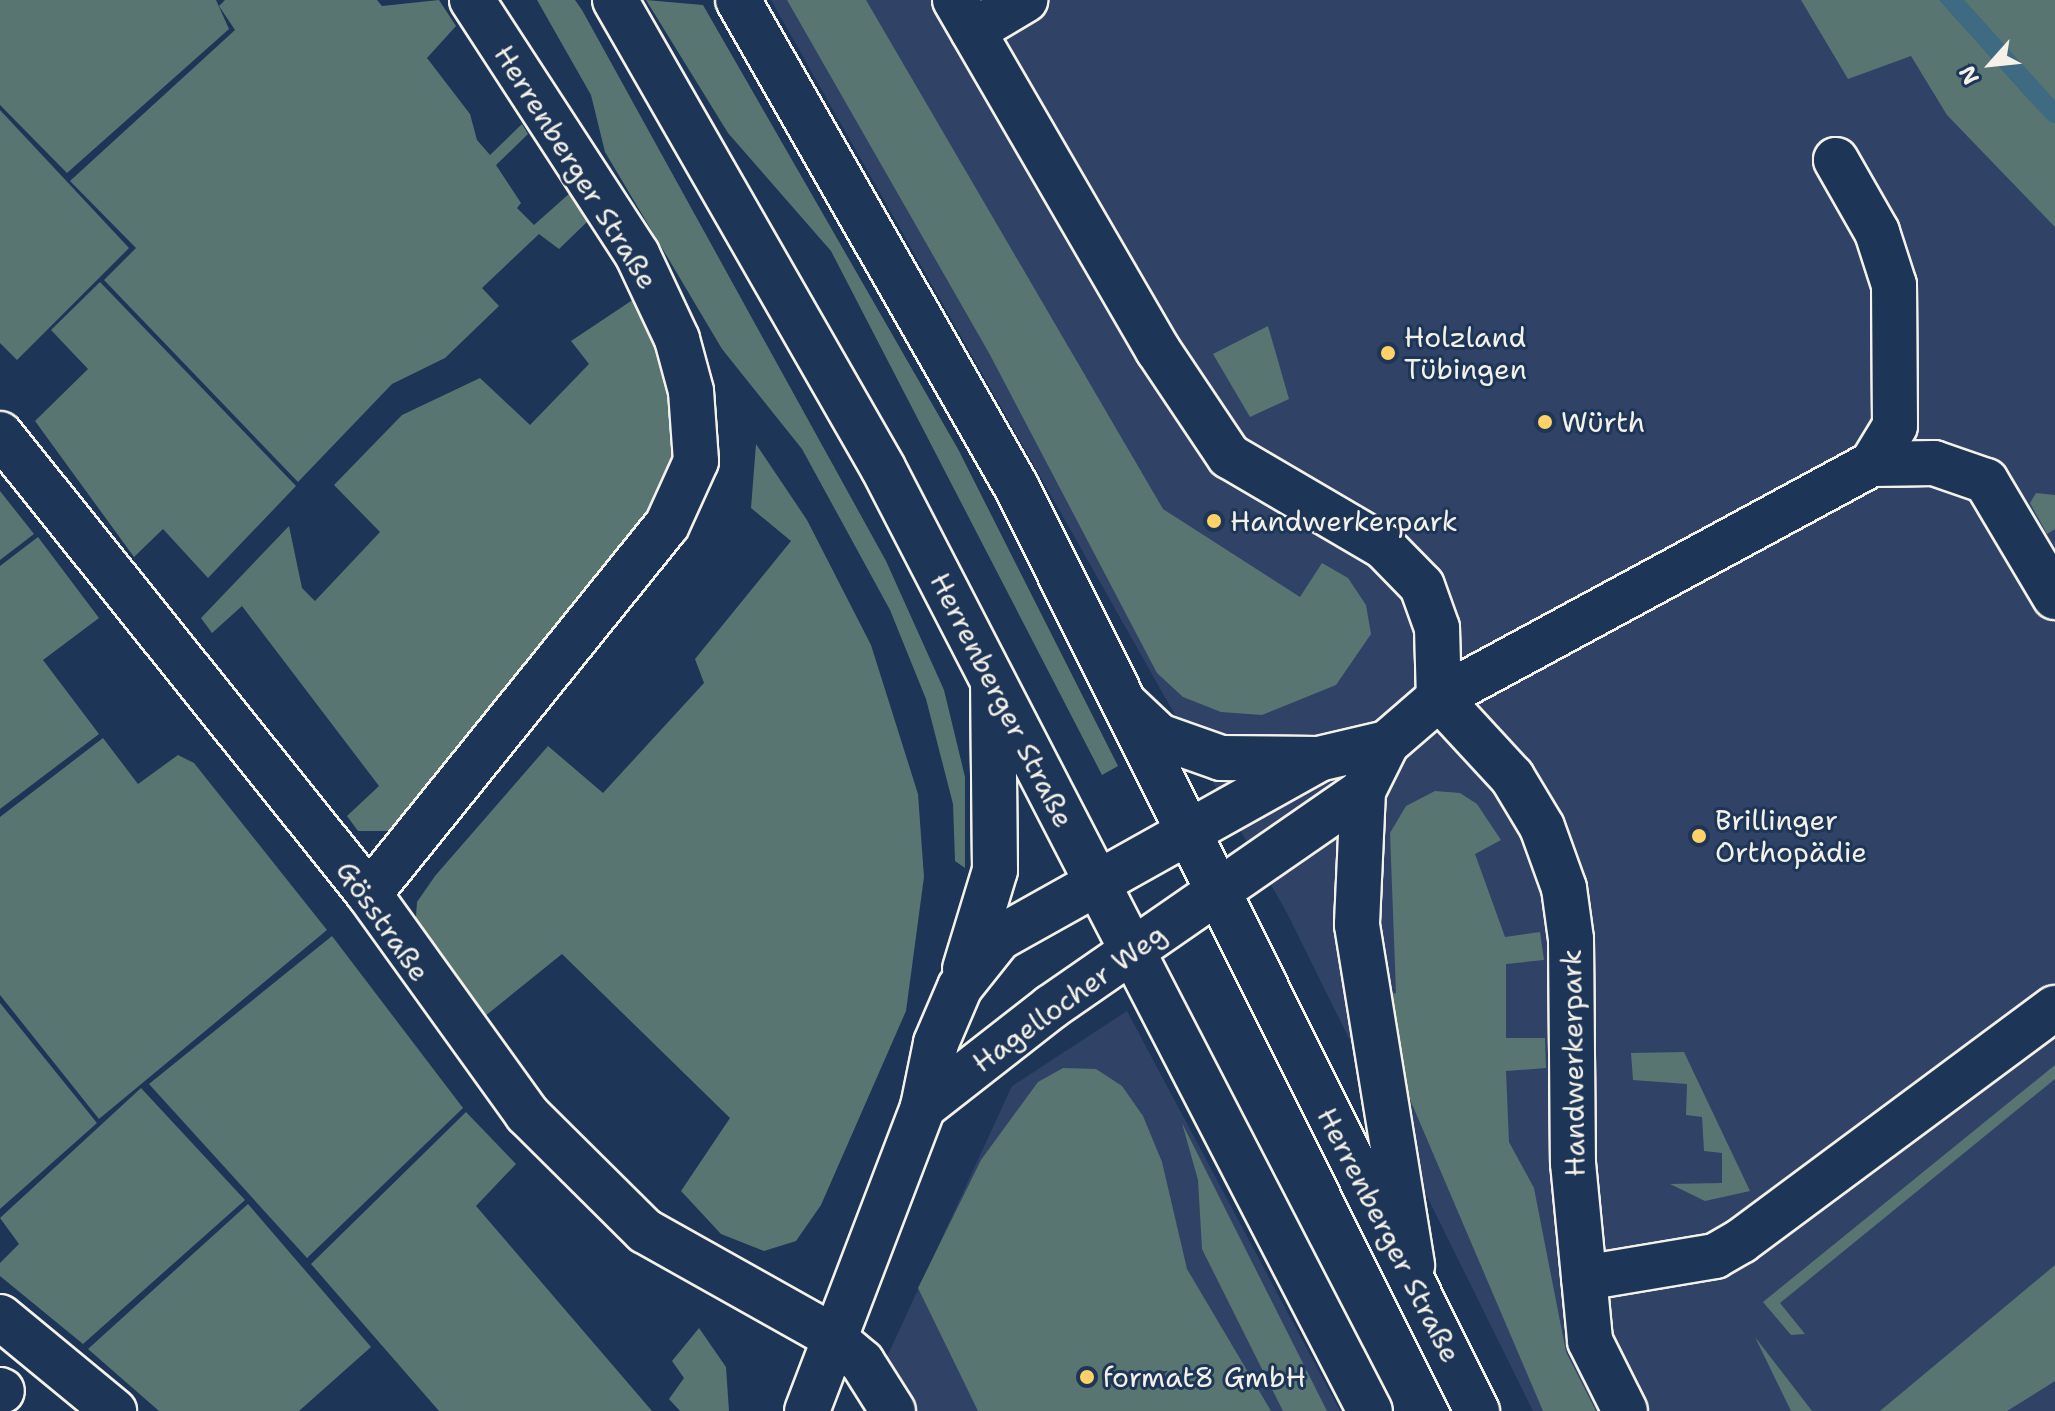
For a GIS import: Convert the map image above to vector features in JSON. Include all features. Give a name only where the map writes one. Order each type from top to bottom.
[{"type":"street","name":"Herrenberger Straße","points":[[369,894],[667,525],[696,461],[691,391],[677,339],[637,254],[472,0]]},
{"type":"street","name":"Herrenberger Straße","points":[[615,0],[797,310],[1370,1411]]},
{"type":"street","name":"Herrenberger Straße","points":[[738,0],[944,352],[1124,703],[1477,1411]]},
{"type":"street","points":[[1025,0],[964,16],[1158,350],[1229,456],[1384,547],[1417,579],[1437,628],[1439,698]]},
{"type":"street","points":[[1836,160],[1877,232],[1894,285],[1895,426],[1872,464]]},
{"type":"street","name":"Gösstraße","points":[[0,434],[369,894],[527,1114],[605,1198],[690,1261],[830,1335],[862,1362],[893,1411]]},
{"type":"street","points":[[1415,1282],[1362,977],[1356,868],[1363,791],[1387,743],[1439,698],[1872,464],[1934,463],[1986,481],[2055,597]]},
{"type":"street","points":[[960,987],[995,870],[993,684]]},
{"type":"street","name":"Handwerkerpark","points":[[1439,698],[1512,777],[1542,827],[1564,888],[1590,1341],[1625,1411]]},
{"type":"street","points":[[1124,703],[1159,736],[1192,753],[1318,759],[1387,743]]},
{"type":"street","points":[[1187,832],[1318,759]]},
{"type":"street","points":[[1217,891],[1363,791]]},
{"type":"street","name":"Hagellocher Weg","points":[[807,1411],[830,1335],[923,1107],[936,1043],[960,987],[999,938],[1187,832]]},
{"type":"street","name":"Hagellocher Weg","points":[[923,1107],[1130,951],[1217,891]]},
{"type":"street","points":[[1584,1278],[1715,1256],[1741,1241],[2055,1008]]},
{"type":"street","points":[[0,1317],[114,1411]]},
{"type":"shaded area","points":[[771,0],[1886,0],[2055,189],[2055,1411],[1533,1411],[1287,913]]},
{"type":"shaded area","points":[[1939,0],[1944,0],[2055,129]]},
{"type":"shaded area","points":[[1127,1011],[1340,1411],[862,1411],[1012,1086]]},
{"type":"green space","points":[[0,0],[216,0],[229,29],[67,173],[0,105]]},
{"type":"green space","points":[[225,0],[377,0],[382,6],[439,0],[456,26],[427,58],[470,114],[477,140],[490,155],[522,124],[528,134],[496,165],[521,203],[517,208],[534,225],[570,193],[588,221],[559,249],[539,234],[482,288],[499,306],[445,358],[392,384],[298,482],[104,280],[136,248],[70,181],[235,30],[219,6]]},
{"type":"green space","points":[[537,0],[575,0],[582,10],[886,561],[944,690],[965,777],[965,868],[955,861],[953,804],[926,699],[890,610],[802,449],[722,349],[605,152],[591,95]]},
{"type":"green space","points":[[646,0],[703,5],[958,449],[1118,766],[1102,775],[831,251],[728,133]]},
{"type":"green space","points":[[787,0],[866,0],[1163,509],[1300,597],[1322,563],[1348,578],[1366,605],[1371,634],[1336,685],[1262,715],[1221,712],[1183,697],[1157,673],[989,353]]},
{"type":"green space","points":[[1801,0],[2055,0],[2055,227],[1947,115],[1911,56],[1848,79]]},
{"type":"green space","points":[[0,110],[129,248],[17,360],[0,343]]},
{"type":"green space","points":[[100,282],[296,486],[208,578],[163,529],[134,557],[35,421],[88,369],[51,330]]},
{"type":"green space","points":[[634,299],[668,358],[680,437],[659,508],[395,831],[358,831],[347,816],[379,786],[242,606],[212,633],[201,618],[289,526],[302,588],[315,601],[380,532],[334,485],[402,415],[480,378],[530,425],[589,364],[571,341]]},
{"type":"green space","points":[[1268,326],[1289,399],[1250,417],[1213,354]]},
{"type":"green space","points":[[756,444],[807,520],[871,645],[918,794],[924,877],[906,1011],[821,1205],[796,1241],[764,1251],[721,1234],[681,1191],[730,1118],[562,954],[479,1021],[415,930],[417,902],[435,876],[548,746],[603,793],[704,683],[695,659],[791,541],[751,508]]},
{"type":"green space","points":[[0,491],[34,534],[0,560]]},
{"type":"green space","points":[[2036,493],[2055,495],[2055,529],[2047,534],[2030,503]]},
{"type":"green space","points":[[38,537],[99,618],[43,660],[99,734],[0,809],[0,566]]},
{"type":"green space","points":[[103,738],[138,784],[178,755],[194,763],[327,930],[99,1119],[0,995],[0,817]]},
{"type":"green space","points":[[1435,791],[1460,793],[1477,804],[1501,840],[1475,854],[1505,937],[1540,932],[1544,960],[1506,964],[1506,1038],[1545,1038],[1546,1068],[1506,1071],[1509,1142],[1534,1188],[1566,1352],[1596,1411],[1543,1411],[1400,1076],[1381,996],[1396,993],[1390,833],[1406,806]]},
{"type":"green space","points":[[332,936],[463,1108],[307,1258],[149,1084]]},
{"type":"green space","points":[[0,1003],[97,1123],[0,1209]]},
{"type":"green space","points":[[1684,1052],[1750,1191],[1705,1201],[1670,1184],[1722,1183],[1722,1153],[1704,1151],[1702,1117],[1686,1115],[1687,1084],[1633,1080],[1631,1053]]},
{"type":"green space","points":[[2055,1065],[2055,1079],[1780,1303],[1805,1334],[1791,1335],[1763,1302]]},
{"type":"green space","points":[[1063,1068],[1096,1069],[1122,1086],[1143,1116],[1162,1162],[1187,1269],[1271,1411],[978,1411],[918,1288],[981,1160],[1038,1082]]},
{"type":"green space","points":[[141,1088],[245,1200],[83,1344],[0,1276],[0,1263],[19,1244],[0,1218]]},
{"type":"green space","points":[[466,1112],[516,1164],[476,1206],[652,1411],[439,1411],[311,1264]]},
{"type":"green space","points":[[1182,1123],[1327,1411],[1283,1411],[1202,1249],[1198,1180]]},
{"type":"green space","points":[[248,1204],[371,1347],[299,1411],[159,1411],[88,1349]]},
{"type":"green space","points":[[2055,1265],[2055,1381],[2007,1411],[1880,1411]]},
{"type":"green space","points":[[699,1328],[726,1367],[729,1411],[680,1411],[669,1399],[684,1378],[672,1361]]},
{"type":"green space","points":[[1755,1337],[1812,1411],[1791,1411]]},
{"type":"waterway","points":[[1952,0],[2055,114]]},
{"type":"place","name":"Holzland Tübingen","points":[[1388,353]]},
{"type":"place","name":"Würth","points":[[1545,422]]},
{"type":"place","name":"Handwerkerpark","points":[[1214,521]]},
{"type":"place","name":"Brillinger Orthopädie","points":[[1699,836]]},
{"type":"place","name":"format8 GmbH","points":[[1087,1377]]}]
